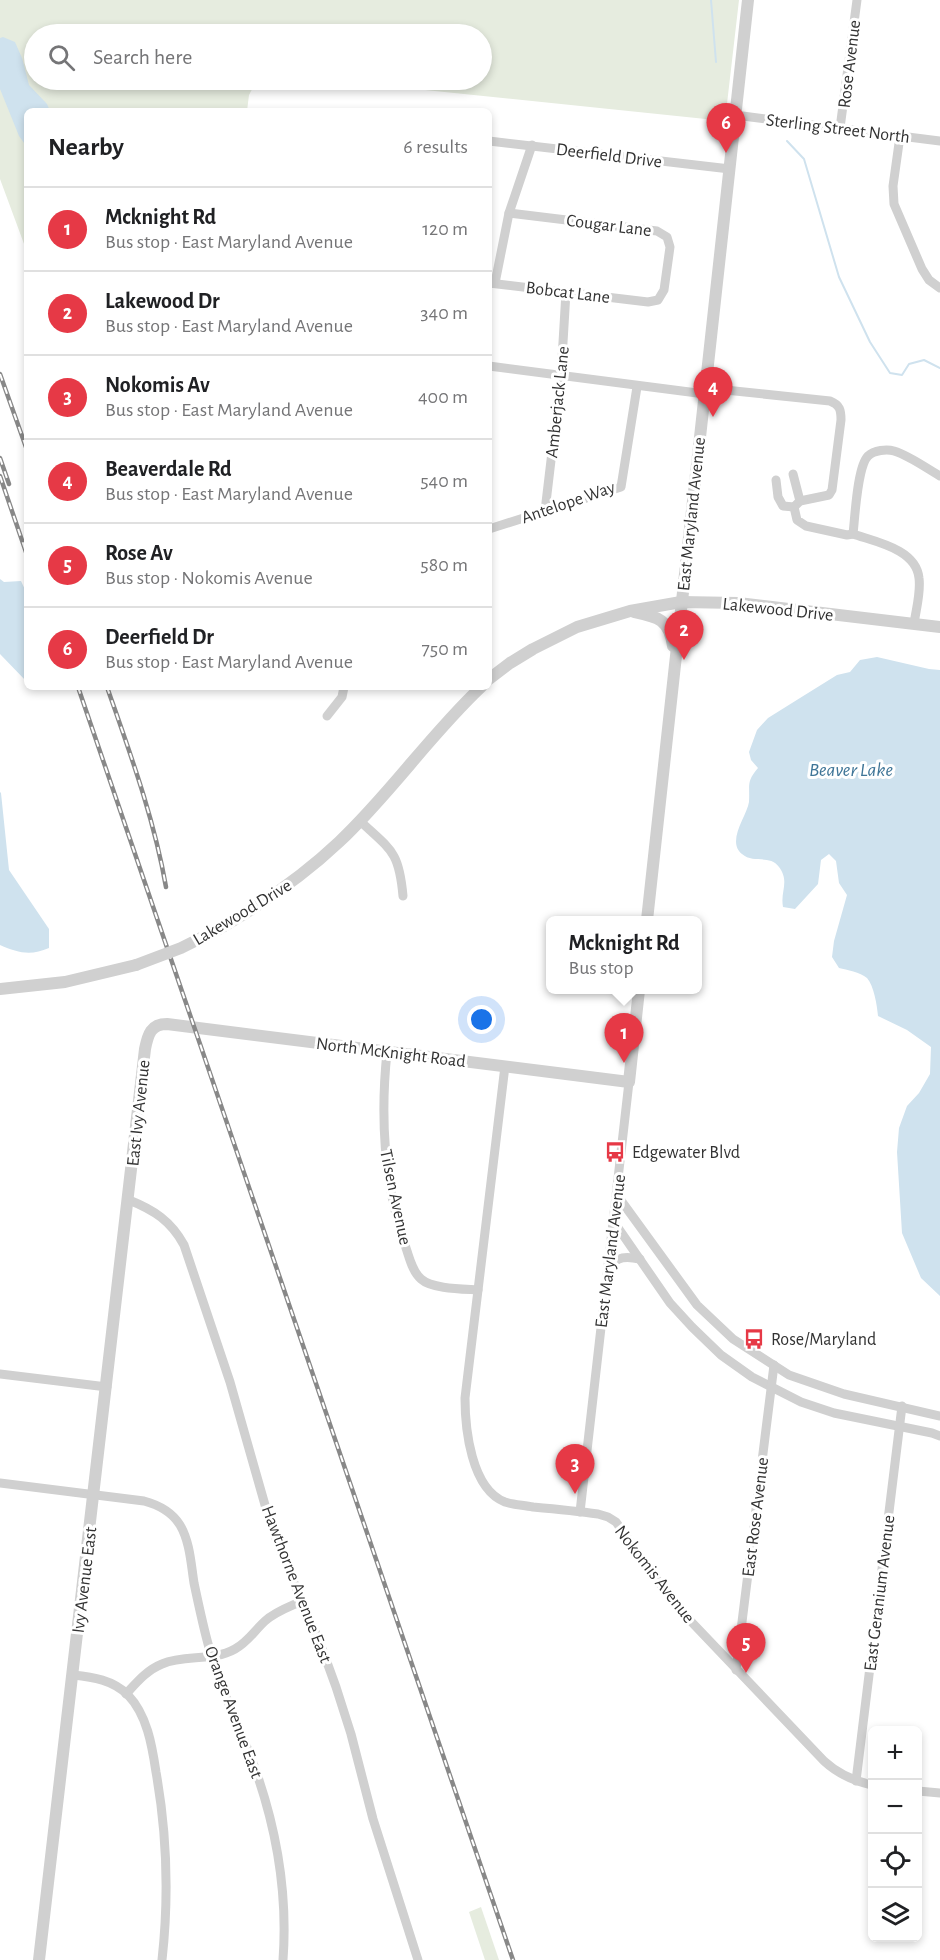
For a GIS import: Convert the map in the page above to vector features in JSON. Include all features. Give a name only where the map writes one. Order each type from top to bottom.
[{"type":"street","name":"East Maryland Avenue","points":[[648,916],[747,0]]},
{"type":"street","name":"Rose Avenue","points":[[840,128],[857,0]]},
{"type":"street","name":"Sterling Street North","points":[[735,115],[940,141]]},
{"type":"street","points":[[900,136],[893,186],[894,204],[922,270],[929,280],[940,288]]},
{"type":"street","name":"Deerfield Drive","points":[[492,141],[729,169]]},
{"type":"street","points":[[492,283],[509,213],[532,145]]},
{"type":"street","name":"Cougar Lane","points":[[509,213],[663,233],[670,247],[664,290],[658,300],[648,302]]},
{"type":"street","name":"Bobcat Lane","points":[[492,283],[648,302]]},
{"type":"street","name":"Amberjack Lane","points":[[545,511],[561,376],[566,292]]},
{"type":"street","points":[[492,366],[637,387],[830,400],[840,408],[841,420],[832,490],[829,495],[783,506],[778,497],[776,480]]},
{"type":"street","name":"Antelope Way","points":[[492,528],[621,487],[637,387]]},
{"type":"street","points":[[853,534],[861,468],[868,455],[880,450],[892,450],[940,476]]},
{"type":"street","points":[[793,474],[797,520],[806,526],[847,536],[853,534],[890,547],[907,556],[917,567],[920,588],[914,624]]},
{"type":"street","name":"Lakewood Drive","points":[[492,675],[534,649],[577,627],[630,611],[681,602],[738,603],[940,627]]},
{"type":"street","points":[[630,611],[657,617],[665,624],[671,637],[675,665]]},
{"type":"street","points":[[327,716],[342,697],[343,690]]},
{"type":"street","name":"Lakewood Drive","points":[[0,989],[65,982],[136,965],[181,948],[266,901],[297,879],[340,841],[444,724],[478,690]]},
{"type":"street","points":[[360,821],[398,861],[403,896]]},
{"type":"street","name":"East Maryland Avenue","points":[[580,1512],[639,994]]},
{"type":"street","name":"North McKnight Road","points":[[153,1028],[167,1024],[629,1082]]},
{"type":"street","name":"East Ivy Avenue","points":[[129,1200],[145,1049],[153,1028]]},
{"type":"street","name":"Tilsen Avenue","points":[[387,1052],[384,1102],[387,1164],[396,1216],[413,1269],[418,1277],[428,1284],[478,1290]]},
{"type":"street","name":"Nokomis Avenue","points":[[505,1066],[466,1390],[465,1415],[468,1436],[478,1470],[489,1491],[503,1501],[603,1515],[616,1522],[682,1612],[736,1670],[831,1767],[856,1781],[868,1784]]},
{"type":"street","points":[[617,1195],[698,1305],[734,1339],[789,1375],[844,1394],[940,1416]]},
{"type":"street","name":"Ivy Avenue East","points":[[39,1960],[129,1200]]},
{"type":"street","name":"Hawthorne Avenue East","points":[[129,1200],[160,1215],[171,1225],[183,1245],[230,1382],[267,1512],[336,1687],[351,1734],[379,1842],[418,1960]]},
{"type":"street","points":[[614,1222],[670,1303],[721,1354],[752,1377],[801,1402],[834,1413],[940,1436]]},
{"type":"street","points":[[608,1268],[617,1258],[628,1256],[640,1258]]},
{"type":"street","name":"East Rose Avenue","points":[[736,1670],[774,1365]]},
{"type":"street","points":[[0,1374],[107,1387]]},
{"type":"street","name":"East Geranium Avenue","points":[[856,1781],[902,1406]]},
{"type":"street","name":"Orange Avenue East","points":[[0,1483],[152,1503],[163,1508],[176,1520],[186,1537],[196,1594],[211,1657],[257,1773],[273,1832],[282,1893],[283,1960]]},
{"type":"street","points":[[126,1694],[142,1677],[162,1664],[211,1657],[237,1648],[271,1616],[302,1601]]},
{"type":"street","points":[[73,1675],[106,1681],[126,1694],[136,1704],[146,1725],[161,1798],[166,1868],[162,1960]]},
{"type":"street","points":[[922,1792],[940,1794]]},
{"type":"shaded area","points":[[0,0],[739,0],[725,121],[425,90],[492,90],[492,24],[24,24],[24,90],[252,90],[247,108],[24,108],[24,244],[0,179]]},
{"type":"shaded area","points":[[481,1907],[499,1960],[485,1960],[469,1912]]},
{"type":"water","points":[[0,38],[15,42],[24,66],[24,90],[34,90],[49,108],[24,108],[24,143],[0,89]]},
{"type":"water","points":[[0,579],[4,582],[21,581],[24,588],[24,679],[0,654]]},
{"type":"water","name":"Beaver Lake","points":[[877,657],[940,670],[940,1296],[921,1278],[902,1233],[897,1152],[899,1128],[907,1106],[919,1093],[930,1074],[931,1047],[907,1030],[878,1016],[876,1001],[867,978],[839,968],[832,957],[834,941],[847,895],[839,883],[836,861],[829,854],[821,860],[818,884],[795,909],[783,907],[784,877],[779,867],[771,861],[746,857],[738,849],[736,842],[749,802],[750,780],[758,768],[751,760],[749,752],[757,730],[768,718],[800,698],[837,675],[850,672],[860,660]]},
{"type":"water","points":[[0,792],[9,870],[49,929],[49,948],[36,952],[19,952],[0,945]]},
{"type":"waterway","points":[[711,0],[716,62]]},
{"type":"waterway","points":[[787,141],[804,159],[839,277],[870,342],[890,373],[902,375],[909,364],[924,360],[940,368]]},
{"type":"railway","points":[[0,374],[24,442]]},
{"type":"railway","points":[[0,458],[9,484]]},
{"type":"railway","points":[[0,476],[24,546]]},
{"type":"railway","points":[[79,690],[513,1960]]},
{"type":"railway","points":[[108,690],[148,811],[166,887]]},
{"type":"place","name":"Deerfield Dr","points":[[726,153]]},
{"type":"place","name":"Beaverdale Rd","points":[[713,417]]},
{"type":"place","name":"Lakewood Dr","points":[[684,660]]},
{"type":"place","name":"Mcknight Rd","points":[[624,1063]]},
{"type":"place","name":"Edgewater Blvd","points":[[615,1152]]},
{"type":"place","name":"Rose/Maryland","points":[[754,1339]]},
{"type":"place","name":"Nokomis Av","points":[[575,1494]]},
{"type":"place","name":"Rose Av","points":[[746,1673]]}]
